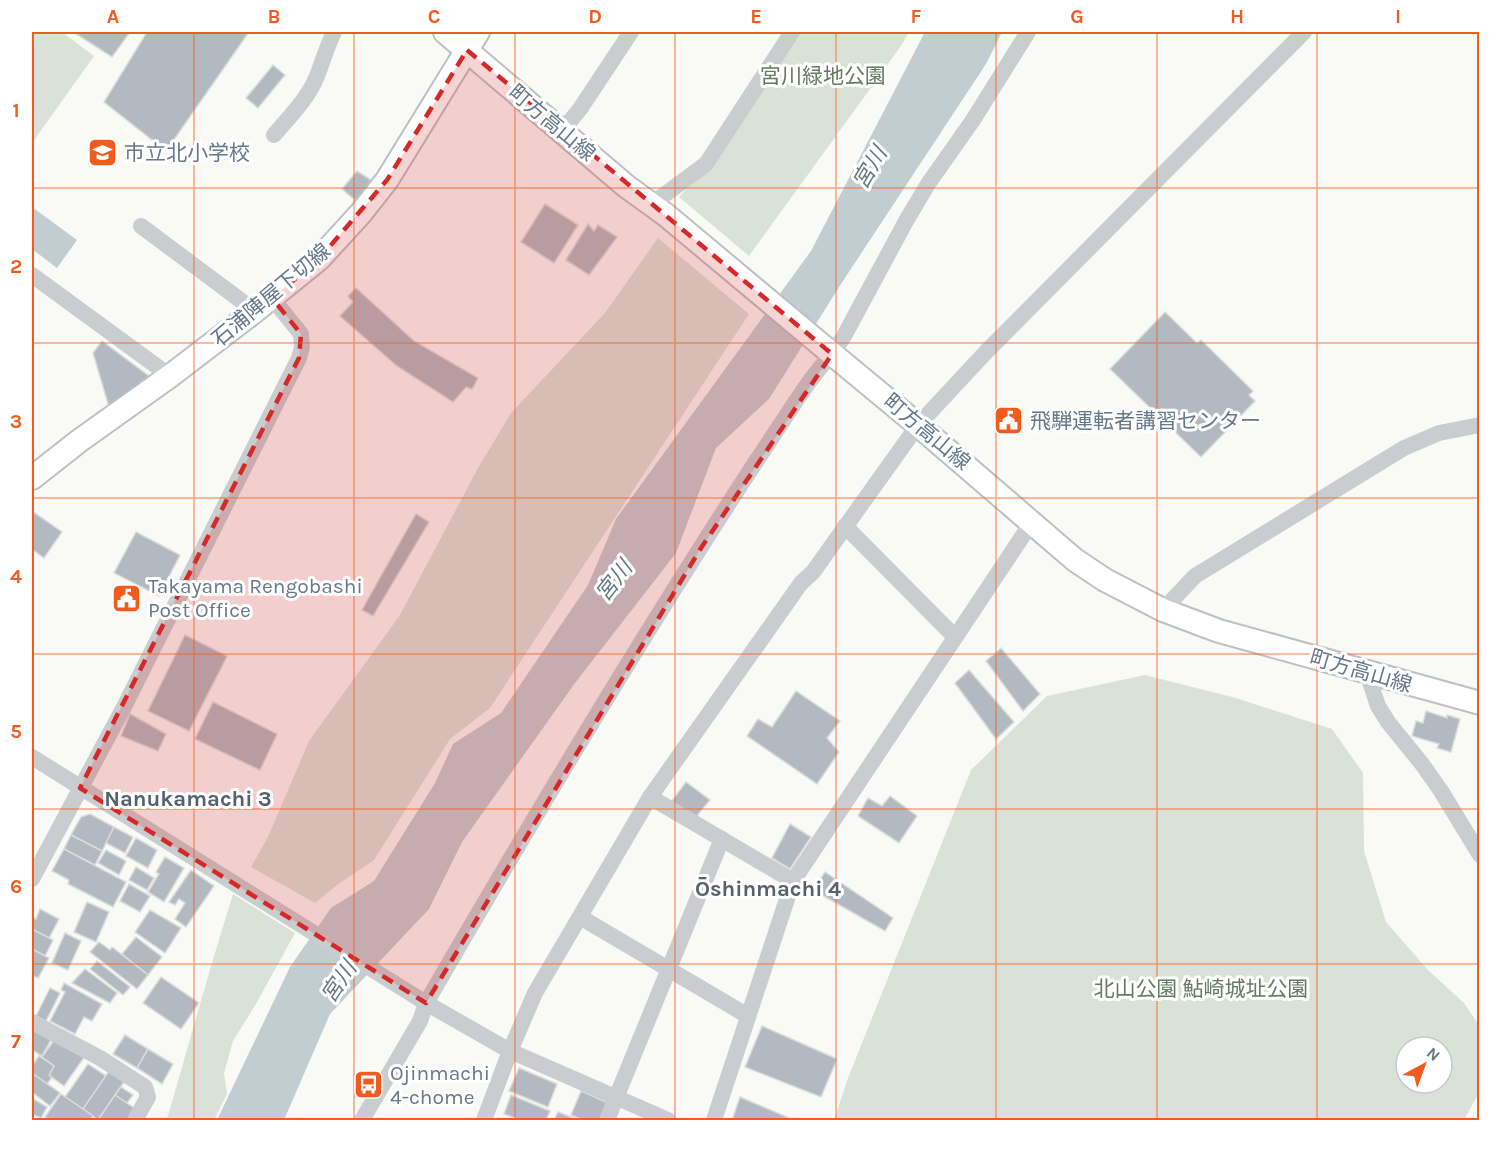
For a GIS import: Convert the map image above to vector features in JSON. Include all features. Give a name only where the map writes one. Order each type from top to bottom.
[{"type":"main road","name":"町方高山線","points":[[445,32],[472,41],[562,131],[626,186],[659,210],[918,425],[1075,560],[1105,580],[1163,610],[1219,631],[1479,703]]},
{"type":"main road","name":"石浦陣屋下切線","points":[[32,478],[170,376],[319,259],[361,213],[387,180],[472,41]]},
{"type":"street","points":[[274,135],[302,102],[316,78],[334,32]]},
{"type":"street","points":[[562,131],[580,109],[631,32]]},
{"type":"street","points":[[659,210],[706,164],[792,32]]},
{"type":"street","points":[[362,1120],[420,1021],[421,1000],[484,904],[695,557],[828,351],[843,338],[928,184],[974,120],[1028,32]]},
{"type":"street","points":[[484,1120],[535,993],[650,797],[801,584],[813,572],[918,425],[1304,32]]},
{"type":"street","points":[[32,879],[124,707],[303,347],[300,334],[263,305],[141,226]]},
{"type":"street","points":[[32,274],[170,376]]},
{"type":"street","points":[[1163,610],[1195,576],[1404,448],[1439,432],[1479,425]]},
{"type":"street","points":[[714,1120],[793,881],[1032,522]]},
{"type":"street","points":[[845,526],[955,637]]},
{"type":"street","points":[[1367,673],[1378,706],[1441,791],[1479,855]]},
{"type":"street","points":[[32,757],[421,1000],[510,1051],[668,1120]]},
{"type":"street","points":[[650,797],[793,881]]},
{"type":"street","points":[[607,1120],[722,839]]},
{"type":"street","points":[[580,917],[748,1016]]},
{"type":"street","points":[[32,1022],[100,1058],[145,1087],[148,1096],[135,1120]]},
{"type":"highlighted area","points":[[467,50],[832,354],[701,548],[426,1003],[80,788],[299,358],[301,334],[272,298],[319,259],[387,180]]},
{"type":"green space","points":[[32,32],[62,32],[94,56],[32,143]]},
{"type":"green space","name":"宮川緑地公園","points":[[799,32],[909,32],[749,256],[679,197],[698,176]]},
{"type":"green space","points":[[658,238],[749,314],[490,708],[450,739],[374,860],[315,903],[251,867],[268,837],[309,741],[400,615],[478,468],[511,413],[605,313]]},
{"type":"green space","name":"北山公園 鮎崎城址公園","points":[[1145,675],[1236,698],[1332,729],[1363,773],[1364,851],[1386,922],[1428,970],[1464,1003],[1479,1025],[1479,1093],[1464,1120],[834,1120],[848,1078],[971,770],[1047,696]]},
{"type":"green space","points":[[233,894],[295,933],[233,1041],[224,1073],[227,1094],[214,1120],[166,1120],[168,1116]]},
{"type":"water","name":"宮川","points":[[925,32],[1002,32],[986,64],[839,287],[769,399],[716,448],[676,553],[575,683],[462,842],[429,909],[330,1014],[284,1120],[217,1120],[290,967],[331,908],[374,881],[435,783],[453,744],[501,713],[588,585],[616,519],[811,251]]},
{"type":"water","points":[[32,207],[77,240],[57,268],[32,249]]},
{"type":"building","points":[[73,32],[130,32],[112,57]]},
{"type":"building","points":[[147,32],[249,32],[166,151],[104,102]]},
{"type":"building","points":[[273,65],[285,75],[258,108],[246,98]]},
{"type":"building","points":[[357,171],[371,180],[356,201],[342,189]]},
{"type":"building","points":[[545,204],[578,225],[554,263],[521,242]]},
{"type":"building","points":[[588,224],[594,231],[598,225],[617,237],[589,275],[566,260]]},
{"type":"building","points":[[356,288],[414,341],[478,378],[472,389],[466,387],[453,402],[397,366],[340,316],[353,302],[348,296]]},
{"type":"building","points":[[1165,312],[1197,343],[1201,340],[1253,391],[1249,395],[1255,401],[1201,457],[1110,369]]},
{"type":"building","points":[[102,341],[149,376],[109,407],[93,353]]},
{"type":"building","points":[[32,511],[62,532],[44,558],[32,549]]},
{"type":"building","points":[[416,514],[429,522],[373,616],[362,610]]},
{"type":"building","points":[[136,532],[180,555],[159,596],[114,573]]},
{"type":"building","points":[[185,635],[227,656],[189,731],[148,711]]},
{"type":"building","points":[[1001,648],[1040,694],[1023,711],[986,661]]},
{"type":"building","points":[[969,670],[1014,722],[996,739],[955,683]]},
{"type":"building","points":[[796,691],[840,721],[827,738],[839,752],[817,784],[747,736],[758,719],[772,727]]},
{"type":"building","points":[[213,702],[277,734],[260,770],[195,739]]},
{"type":"building","points":[[1426,711],[1447,718],[1447,715],[1460,719],[1451,752],[1437,748],[1439,744],[1412,736],[1416,721],[1423,723]]},
{"type":"building","points":[[130,714],[166,734],[158,751],[121,736]]},
{"type":"building","points":[[686,782],[710,800],[695,818],[671,802]]},
{"type":"building","points":[[890,796],[917,816],[899,843],[858,816],[868,798],[882,806]]},
{"type":"building","points":[[90,814],[114,827],[102,851],[71,835],[81,817]]},
{"type":"building","points":[[790,824],[811,837],[790,869],[772,858]]},
{"type":"building","points":[[114,827],[133,837],[125,853],[106,843]]},
{"type":"building","points":[[71,835],[102,851],[95,865],[64,849]]},
{"type":"building","points":[[136,838],[157,850],[148,868],[126,856]]},
{"type":"building","points":[[64,849],[126,882],[113,907],[68,884],[69,880],[52,871]]},
{"type":"building","points":[[106,850],[126,861],[119,875],[98,863]]},
{"type":"building","points":[[165,857],[184,868],[164,902],[148,892],[159,874],[156,872]]},
{"type":"building","points":[[136,867],[154,878],[147,890],[129,880]]},
{"type":"building","points":[[191,870],[214,886],[186,927],[175,919],[185,903],[179,899],[175,905],[169,902]]},
{"type":"building","points":[[825,872],[893,918],[885,931],[813,890]]},
{"type":"building","points":[[129,884],[150,896],[140,912],[120,901]]},
{"type":"building","points":[[87,902],[109,912],[96,942],[74,932]]},
{"type":"building","points":[[40,909],[59,919],[49,938],[32,929],[32,917],[36,919]]},
{"type":"building","points":[[150,910],[181,928],[165,953],[135,932]]},
{"type":"building","points":[[32,929],[53,940],[45,956],[32,949]]},
{"type":"building","points":[[65,933],[81,941],[68,970],[52,963]]},
{"type":"building","points":[[136,937],[162,957],[148,975],[122,954]]},
{"type":"building","points":[[99,942],[110,950],[112,947],[148,975],[137,989],[90,952]]},
{"type":"building","points":[[32,949],[49,958],[38,978],[32,975]]},
{"type":"building","points":[[97,961],[130,987],[123,995],[90,969]]},
{"type":"building","points":[[85,969],[117,993],[110,1003],[72,983]]},
{"type":"building","points":[[161,977],[199,1003],[181,1029],[143,1003]]},
{"type":"building","points":[[64,983],[102,1004],[92,1021],[84,1017],[75,1034],[50,1021],[65,992],[61,990]]},
{"type":"building","points":[[50,988],[60,993],[46,1021],[36,1016]]},
{"type":"building","points":[[762,1026],[837,1059],[821,1097],[745,1067]]},
{"type":"building","points":[[32,1027],[52,1038],[42,1056],[32,1050]]},
{"type":"building","points":[[125,1035],[148,1049],[137,1068],[113,1054]]},
{"type":"building","points":[[57,1036],[85,1056],[64,1086],[49,1075],[54,1066],[42,1057]]},
{"type":"building","points":[[148,1049],[173,1064],[162,1084],[137,1068]]},
{"type":"building","points":[[39,1056],[54,1066],[49,1075],[52,1077],[47,1084],[32,1073],[32,1066]]},
{"type":"building","points":[[88,1064],[106,1076],[83,1109],[65,1097]]},
{"type":"building","points":[[519,1068],[557,1084],[548,1107],[509,1091]]},
{"type":"building","points":[[109,1071],[124,1082],[98,1120],[83,1109]]},
{"type":"building","points":[[32,1073],[60,1093],[50,1106],[32,1092]]},
{"type":"building","points":[[121,1087],[133,1095],[127,1103],[115,1095]]},
{"type":"building","points":[[581,1091],[608,1103],[600,1120],[583,1120],[571,1115]]},
{"type":"building","points":[[61,1094],[93,1116],[90,1120],[50,1120],[45,1117]]},
{"type":"building","points":[[115,1095],[137,1110],[130,1120],[98,1120]]},
{"type":"building","points":[[511,1095],[550,1111],[546,1120],[520,1120],[504,1114]]},
{"type":"building","points":[[740,1097],[794,1120],[732,1120]]},
{"type":"building","points":[[32,1098],[47,1107],[41,1118],[34,1115],[32,1119]]},
{"type":"building","points":[[558,1112],[578,1120],[554,1120]]},
{"type":"place","name":"市立北小学校","points":[[103,153]]},
{"type":"place","name":"飛騨運転者講習センター","points":[[1009,421]]},
{"type":"place","name":"Takayama Rengobashi Post Office","points":[[127,598]]},
{"type":"place","name":"Ojinmachi 4-chome","points":[[369,1085]]},
{"type":"district","name":"Nanukamachi 3","points":[[188,799]]},
{"type":"district","name":"Ōshinmachi 4","points":[[768,889]]}]
